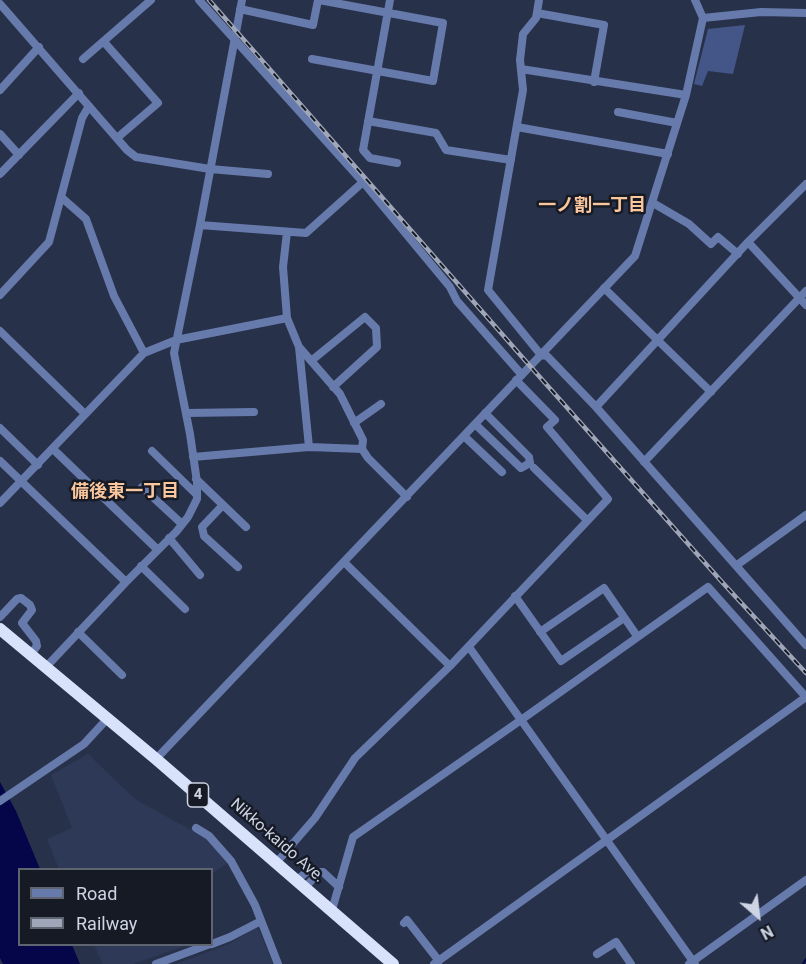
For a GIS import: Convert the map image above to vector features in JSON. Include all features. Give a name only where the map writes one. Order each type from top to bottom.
[{"type":"highway","name":"Nikko-kaido Ave.","points":[[0,629],[332,910],[374,941],[391,958]]},
{"type":"street","points":[[83,59],[151,0]]},
{"type":"street","points":[[199,0],[363,182],[450,287],[457,301],[555,420],[547,427],[608,499],[469,647],[355,758],[301,840],[276,863]]},
{"type":"street","points":[[46,667],[182,524],[188,517],[197,495],[186,413],[174,353],[241,4],[313,25],[319,0],[443,23],[433,81],[312,59]]},
{"type":"street","points":[[390,0],[363,150],[370,158],[397,163]]},
{"type":"street","points":[[539,0],[536,18],[523,34],[520,60],[523,90],[488,290],[541,356],[547,357],[596,406],[806,645]]},
{"type":"street","points":[[156,759],[635,256],[686,95],[703,18],[695,0]]},
{"type":"street","points":[[0,4],[136,157],[210,169],[268,174]]},
{"type":"street","points":[[703,18],[761,12],[806,14]]},
{"type":"street","points":[[537,13],[604,26],[594,82]]},
{"type":"street","points":[[104,42],[158,103],[117,138]]},
{"type":"street","points":[[0,90],[39,47]]},
{"type":"street","points":[[521,69],[686,95]]},
{"type":"street","points":[[0,174],[79,93]]},
{"type":"street","points":[[0,295],[49,242],[82,118],[89,106]]},
{"type":"street","points":[[618,112],[677,123]]},
{"type":"street","points":[[369,122],[436,133],[446,150],[511,160]]},
{"type":"street","points":[[517,127],[668,154]]},
{"type":"street","points":[[0,134],[19,154]]},
{"type":"street","points":[[200,225],[306,233],[363,182]]},
{"type":"street","points":[[596,406],[748,242],[806,184]]},
{"type":"street","points":[[61,197],[86,219],[114,296],[144,353]]},
{"type":"street","points":[[653,203],[688,224],[711,244],[718,237],[738,254]]},
{"type":"street","points":[[287,231],[283,267],[287,318],[298,347],[309,447]]},
{"type":"street","points":[[748,242],[803,294],[806,305]]},
{"type":"street","points":[[604,288],[711,392]]},
{"type":"street","points":[[644,462],[803,294]]},
{"type":"street","points":[[311,361],[365,317],[376,328],[377,347],[333,387]]},
{"type":"street","points":[[0,503],[144,353],[176,340],[287,318]]},
{"type":"street","points":[[0,331],[85,414]]},
{"type":"street","points":[[298,347],[340,394],[363,440],[362,449],[368,458],[407,497]]},
{"type":"street","points":[[354,423],[381,404]]},
{"type":"street","points":[[186,413],[254,412]]},
{"type":"street","points":[[475,424],[521,468],[530,463],[529,457],[486,413]]},
{"type":"street","points":[[0,428],[38,465]]},
{"type":"street","points":[[464,436],[502,472]]},
{"type":"street","points":[[193,457],[309,447],[362,449]]},
{"type":"street","points":[[53,449],[158,550]]},
{"type":"street","points":[[152,451],[197,495]]},
{"type":"street","points":[[0,461],[126,582]]},
{"type":"street","points":[[534,468],[587,520]]},
{"type":"street","points":[[196,479],[246,527]]},
{"type":"street","points":[[142,487],[182,524]]},
{"type":"street","points":[[224,505],[202,527],[204,536],[238,567]]},
{"type":"street","points":[[737,565],[806,515]]},
{"type":"street","points":[[169,538],[200,576]]},
{"type":"street","points":[[344,562],[450,666]]},
{"type":"street","points":[[141,566],[185,609]]},
{"type":"street","points":[[332,910],[353,837],[708,587],[806,697],[608,840],[559,880],[437,962],[407,920],[404,923]]},
{"type":"street","points":[[540,632],[604,588],[637,636]]},
{"type":"street","points":[[515,596],[561,661],[624,618]]},
{"type":"street","points":[[0,617],[17,599],[21,598],[30,605],[32,610],[22,622],[36,641],[37,646],[31,654]]},
{"type":"street","points":[[78,632],[122,675]]},
{"type":"street","points":[[469,647],[608,840],[692,963],[806,880]]},
{"type":"street","points":[[0,801],[84,744],[107,719]]},
{"type":"street","points":[[196,828],[209,836],[231,861],[245,884],[278,964]]},
{"type":"street","points":[[301,884],[310,869]]},
{"type":"street","points":[[301,884],[323,872],[339,884]]},
{"type":"street","points":[[334,873],[339,884]]},
{"type":"street","points":[[213,943],[261,921]]},
{"type":"street","points":[[597,954],[616,942],[631,964]]},
{"type":"street","points":[[156,964],[206,946]]},
{"type":"shaded area","points":[[745,25],[733,74],[708,71],[702,86],[694,84],[708,29]]},
{"type":"shaded area","points":[[88,754],[135,799],[209,840],[230,861],[213,873],[213,868],[59,868],[47,839],[72,828],[51,775]]},
{"type":"shaded area","points":[[0,782],[16,811],[40,868],[18,868],[18,946],[72,946],[80,964],[3,964],[0,958]]},
{"type":"shaded area","points":[[256,928],[259,930],[273,964],[176,964],[229,944]]},
{"type":"shaded area","points":[[94,946],[185,946],[133,964],[103,964]]},
{"type":"waterway","points":[[803,964],[806,959]]},
{"type":"railway","points":[[209,0],[530,366],[806,673]]},
{"type":"district","name":"一ノ割一丁目","points":[[592,206]]},
{"type":"district","name":"備後東一丁目","points":[[125,492]]}]
